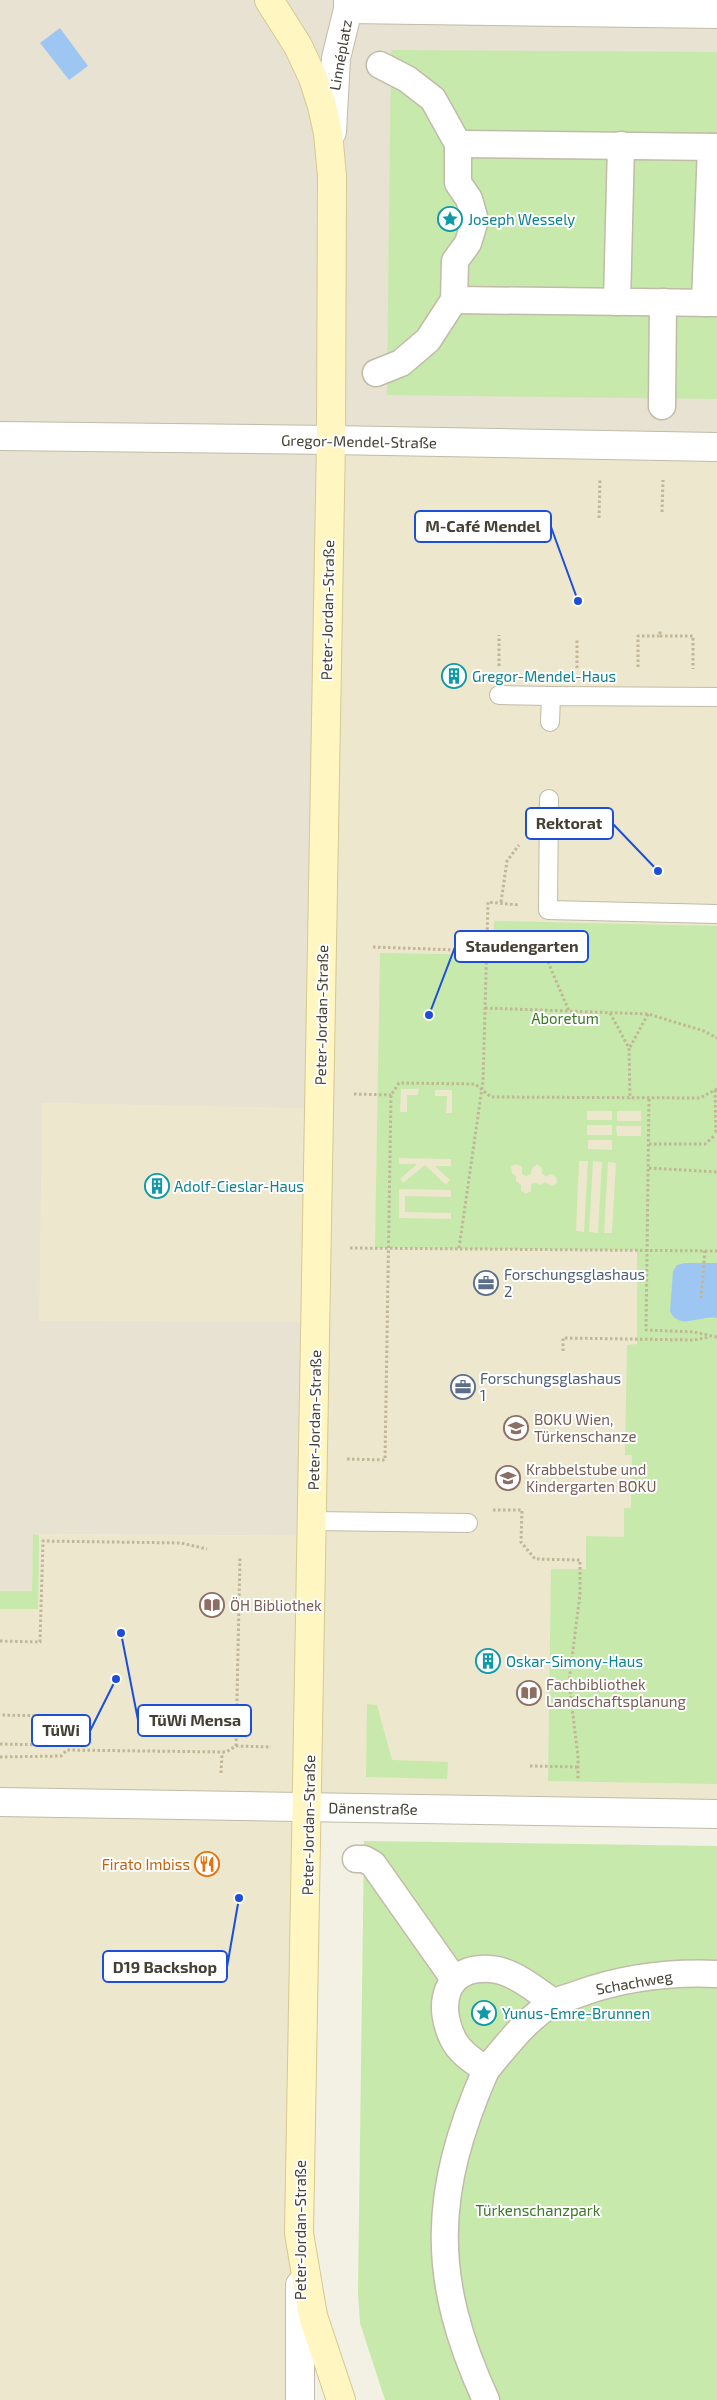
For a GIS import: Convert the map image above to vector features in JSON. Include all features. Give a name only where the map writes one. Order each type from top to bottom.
[{"type":"main road","points":[[269,0],[298,46],[313,78],[322,106],[332,176]]},
{"type":"main road","name":"Linnéplatz","points":[[330,440],[332,176]]},
{"type":"main road","name":"Peter-Jordan-Straße","points":[[299,2233],[313,1521],[330,440]]},
{"type":"main road","points":[[299,2233],[313,2316],[341,2400]]},
{"type":"street","name":"Linnéplatz","points":[[332,176],[332,105],[336,58],[348,4],[717,14]]},
{"type":"street","points":[[376,373],[401,363],[428,340],[454,300],[455,261],[468,243],[475,220],[469,199],[458,183],[458,144],[434,99],[407,79],[380,65]]},
{"type":"street","points":[[454,300],[711,303],[714,147],[458,144]]},
{"type":"street","points":[[617,302],[621,145]]},
{"type":"street","points":[[662,406],[663,302]]},
{"type":"street","name":"Gregor-Mendel-Straße","points":[[0,436],[717,447]]},
{"type":"street","name":"Dänenstraße","points":[[0,1802],[717,1814]]},
{"type":"street","points":[[356,1859],[364,1859],[373,1864],[454,1979]]},
{"type":"street","points":[[486,2070],[471,2060],[454,2041],[445,2016],[447,1990],[454,1979],[468,1970],[492,1968],[524,1983],[554,2002],[518,2033],[486,2070],[459,2140],[451,2174],[444,2222],[449,2294],[460,2335],[486,2400]]},
{"type":"street","name":"Schachweg","points":[[554,2002],[597,1987],[628,1980],[673,1975],[717,1974]]},
{"type":"street","name":"Peter-Jordan-Straße","points":[[299,2233],[300,2400]]},
{"type":"lane","points":[[499,695],[717,697]]},
{"type":"lane","points":[[550,722],[551,696]]},
{"type":"lane","points":[[549,800],[548,910],[717,914]]},
{"type":"lane","points":[[313,1521],[468,1523]]},
{"type":"path","points":[[599,518],[600,477]]},
{"type":"path","points":[[662,512],[663,477]]},
{"type":"path","points":[[660,629],[660,636]]},
{"type":"path","points":[[638,671],[638,636],[693,636],[694,697]]},
{"type":"path","points":[[577,638],[576,671],[585,671]]},
{"type":"path","points":[[459,1248],[482,1090],[488,902],[548,910]]},
{"type":"path","points":[[373,947],[485,951]]},
{"type":"path","points":[[542,948],[569,1011]]},
{"type":"path","points":[[485,1008],[648,1014],[704,1031],[717,1038]]},
{"type":"path","points":[[610,1012],[629,1048],[630,1099]]},
{"type":"path","points":[[629,1048],[648,1014]]},
{"type":"path","points":[[385,1460],[390,1095],[399,1083],[475,1084],[491,1097],[649,1100],[700,1098],[716,1090],[716,1135],[705,1144],[649,1144]]},
{"type":"path","points":[[649,1100],[646,1330],[694,1332],[715,1337]]},
{"type":"path","points":[[649,1168],[717,1172]]},
{"type":"path","points":[[317,1248],[717,1250]]},
{"type":"path","points":[[702,1298],[706,1250]]},
{"type":"path","points":[[563,1351],[563,1338],[694,1340],[715,1337]]},
{"type":"path","points":[[468,1523],[495,1509],[522,1510],[521,1542],[535,1559],[580,1560],[580,1594],[569,1682],[578,1782]]},
{"type":"path","points":[[0,1641],[40,1642],[43,1540],[181,1543],[207,1549]]},
{"type":"path","points":[[236,1746],[240,1556]]},
{"type":"path","points":[[0,1744],[50,1745],[51,1716],[2,1715]]},
{"type":"path","points":[[221,1781],[222,1754],[236,1746],[271,1746]]},
{"type":"path","points":[[0,1757],[61,1756],[67,1750],[226,1752]]},
{"type":"path","points":[[530,1766],[578,1767]]},
{"type":"shaded area","points":[[0,0],[717,0],[717,446],[314,1109],[42,1103],[316,1322],[313,1536],[34,1534],[32,1591],[0,1591]]},
{"type":"shaded area","name":"BOKU Wien, Türkenschanze","points":[[331,440],[717,446],[717,1814],[308,1807],[300,2400],[0,2400],[0,1591],[32,1591],[33,1534],[312,1536],[316,1322],[39,1321],[42,1103],[314,1108]]},
{"type":"green space","points":[[391,50],[717,52],[717,399],[387,395]]},
{"type":"green space","name":"Aboretum","points":[[494,921],[717,926],[717,1784],[548,1781],[551,1569],[586,1569],[586,1536],[624,1537],[624,1508],[631,1508],[632,1455],[625,1455],[627,1345],[637,1344],[637,1250],[375,1248],[380,953],[493,955]],"holes":[[[401,1089],[419,1089],[418,1095],[407,1095],[407,1112],[400,1112]],[[435,1090],[452,1090],[452,1113],[446,1113],[447,1096],[435,1096]],[[587,1111],[612,1111],[612,1120],[587,1120]],[[617,1111],[641,1111],[641,1121],[617,1121]],[[587,1125],[612,1125],[612,1135],[587,1135]],[[616,1126],[641,1126],[641,1136],[617,1136]],[[588,1140],[612,1140],[612,1150],[588,1149]],[[399,1158],[451,1159],[451,1166],[435,1166],[450,1180],[446,1185],[425,1165],[403,1183],[400,1179],[417,1164],[399,1164]],[[579,1161],[588,1161],[584,1232],[576,1231]],[[593,1161],[602,1162],[598,1233],[589,1232]],[[608,1162],[616,1163],[612,1233],[604,1233]],[[516,1164],[522,1167],[522,1174],[526,1176],[531,1174],[532,1168],[537,1164],[542,1168],[542,1174],[546,1176],[551,1174],[556,1177],[557,1183],[552,1186],[545,1182],[541,1185],[531,1184],[531,1191],[526,1194],[521,1191],[521,1185],[516,1181],[516,1176],[512,1173],[511,1166]],[[399,1189],[451,1190],[451,1197],[405,1196],[405,1212],[451,1213],[451,1219],[399,1218]]]},
{"type":"green space","points":[[33,1534],[39,1535],[38,1609],[0,1609],[0,1591],[32,1591]]},
{"type":"green space","points":[[367,1704],[377,1705],[392,1760],[448,1762],[447,1779],[366,1777]]},
{"type":"green space","name":"Türkenschanzpark","points":[[364,1841],[717,1846],[717,2400],[385,2400],[360,2323],[358,2292]]},
{"type":"water","points":[[60,28],[88,66],[69,80],[40,43]]},
{"type":"water","points":[[685,1263],[717,1263],[717,1318],[684,1321],[678,1320],[670,1311],[673,1271],[677,1265]]},
{"type":"place","name":"Joseph Wessely","points":[[450,219]]},
{"type":"place","name":"M-Café Mendel","points":[[578,601]]},
{"type":"place","name":"Gregor-Mendel-Haus","points":[[454,676]]},
{"type":"place","name":"Rektorat","points":[[658,871]]},
{"type":"place","name":"Staudengarten","points":[[429,1015]]},
{"type":"place","name":"Adolf-Cieslar-Haus","points":[[157,1186]]},
{"type":"place","name":"Forschungsglashaus 2","points":[[486,1283]]},
{"type":"place","name":"Forschungsglashaus 1","points":[[463,1387]]},
{"type":"place","name":"BOKU Wien, Türkenschanze","points":[[516,1428]]},
{"type":"place","name":"Krabbelstube und Kindergarten BOKU","points":[[508,1478]]},
{"type":"place","name":"ÖH Bibliothek","points":[[212,1605]]},
{"type":"place","name":"TüWi Mensa","points":[[121,1633]]},
{"type":"place","name":"Oskar-Simony-Haus","points":[[488,1661]]},
{"type":"place","name":"TüWi","points":[[116,1679]]},
{"type":"place","name":"Fachbibliothek Landschaftsplanung","points":[[529,1693]]},
{"type":"place","name":"Firato Imbiss","points":[[207,1864]]},
{"type":"place","name":"D19 Backshop","points":[[239,1898]]},
{"type":"place","name":"Yunus-Emre-Brunnen","points":[[484,2013]]}]
